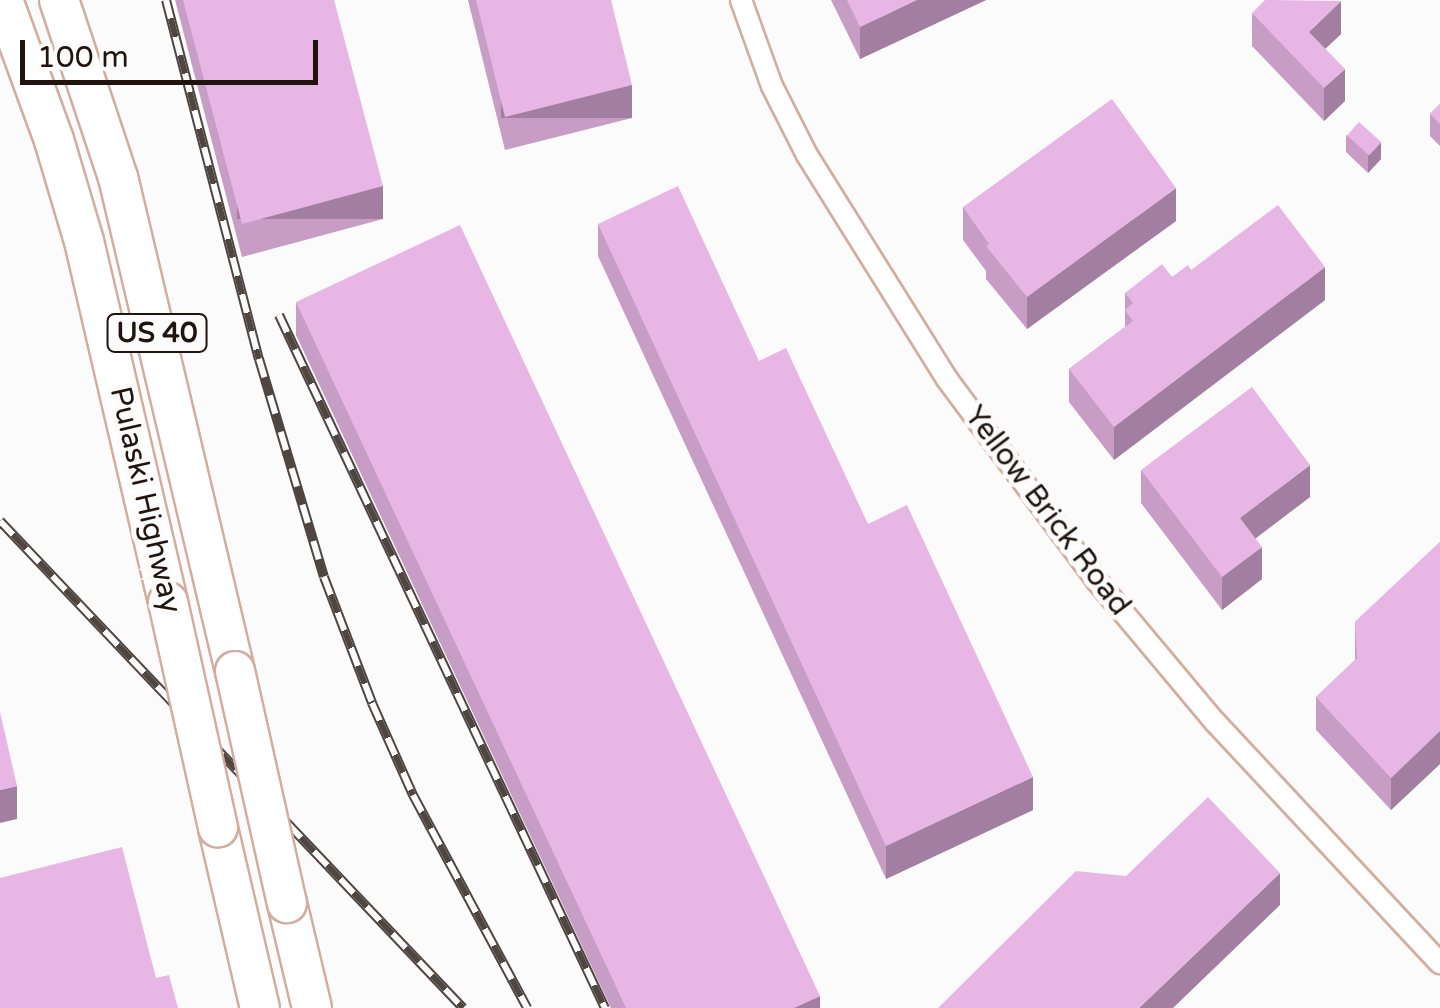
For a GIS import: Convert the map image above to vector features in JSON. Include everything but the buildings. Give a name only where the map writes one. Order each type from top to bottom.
[{"type":"highway","name":"Pulaski Highway","points":[[3,0],[54,140],[84,241],[260,1008]]},
{"type":"highway","name":"Pulaski Highway","points":[[59,0],[122,194],[312,1008]]},
{"type":"street","name":"Yellow Brick Road","points":[[741,0],[772,86],[807,154],[946,379],[1098,581],[1204,709],[1440,963]]},
{"type":"railway","points":[[166,0],[259,359],[324,577],[372,703],[413,795],[527,1008]]},
{"type":"railway","points":[[279,315],[605,1008]]},
{"type":"railway","points":[[0,521],[463,1008]]}]
